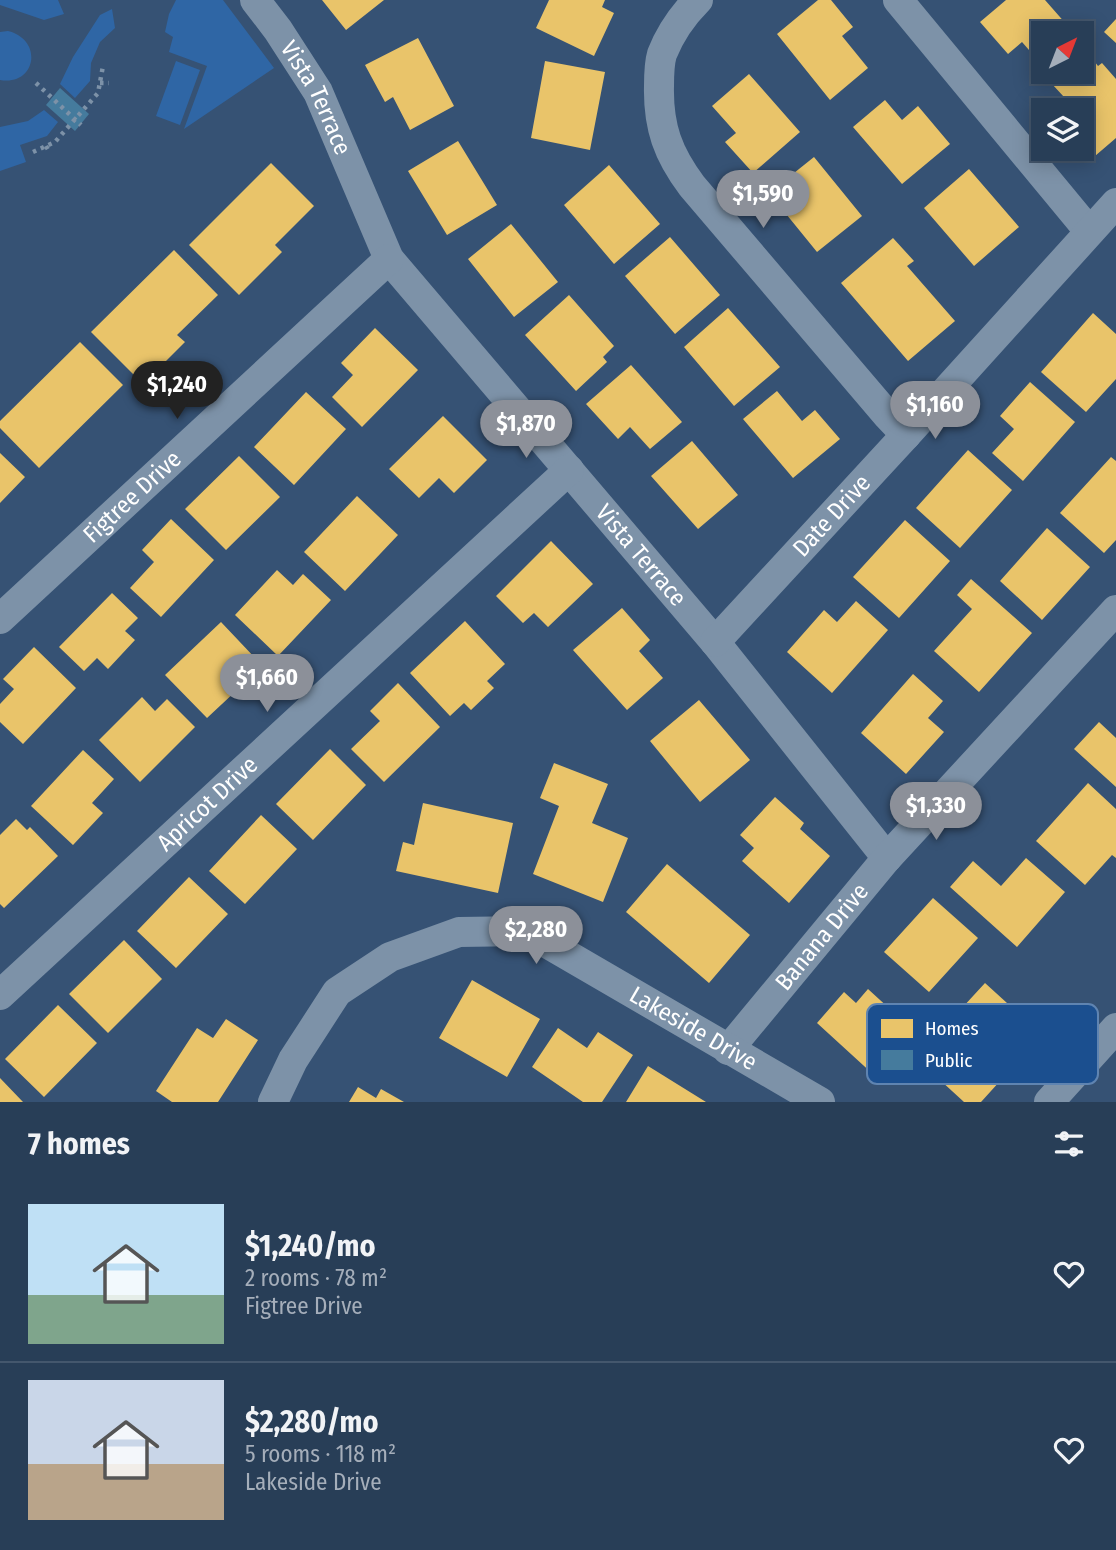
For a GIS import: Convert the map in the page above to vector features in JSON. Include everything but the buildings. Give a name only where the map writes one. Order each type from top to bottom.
[{"type":"street","name":"Vista Terrace","points":[[254,0],[278,30],[318,92],[389,259],[715,642],[887,858]]},
{"type":"street","points":[[698,0],[681,19],[661,56],[659,110],[663,132],[678,168],[906,435]]},
{"type":"street","points":[[898,0],[1090,231]]},
{"type":"street","name":"Date Drive","points":[[715,642],[1116,203]]},
{"type":"street","name":"Figtree Drive","points":[[0,619],[389,259]]},
{"type":"street","name":"Apricot Drive","points":[[0,995],[569,470]]},
{"type":"street","name":"Banana Drive","points":[[728,1050],[887,858],[1116,610]]},
{"type":"street","name":"Lakeside Drive","points":[[273,1102],[293,1060],[337,992],[390,957],[459,932],[526,931],[820,1102]]},
{"type":"street","points":[[1098,1048],[1116,1028]]},
{"type":"street","points":[[1049,1102],[1065,1084]]},
{"type":"path","points":[[33,152],[55,142],[98,93],[103,66]]},
{"type":"path","points":[[36,83],[81,125]]},
{"type":"path","points":[[100,83],[109,83]]},
{"type":"path","points":[[46,146],[50,153]]},
{"type":"shaded area","points":[[0,0],[58,0],[64,14],[44,20],[0,5]]},
{"type":"shaded area","points":[[176,0],[223,0],[274,68],[184,129],[207,66],[169,52],[173,37],[165,32]]},
{"type":"shaded area","points":[[112,9],[115,28],[100,42],[91,63],[90,81],[75,98],[60,84],[73,57],[100,15]]},
{"type":"shaded area","points":[[8,31],[27,43],[31,61],[22,76],[12,80],[0,80],[0,32]]},
{"type":"shaded area","points":[[176,61],[200,70],[180,125],[156,116]]},
{"type":"shaded area","points":[[44,110],[58,122],[47,136],[20,145],[26,162],[0,171],[0,127],[28,121]]}]
